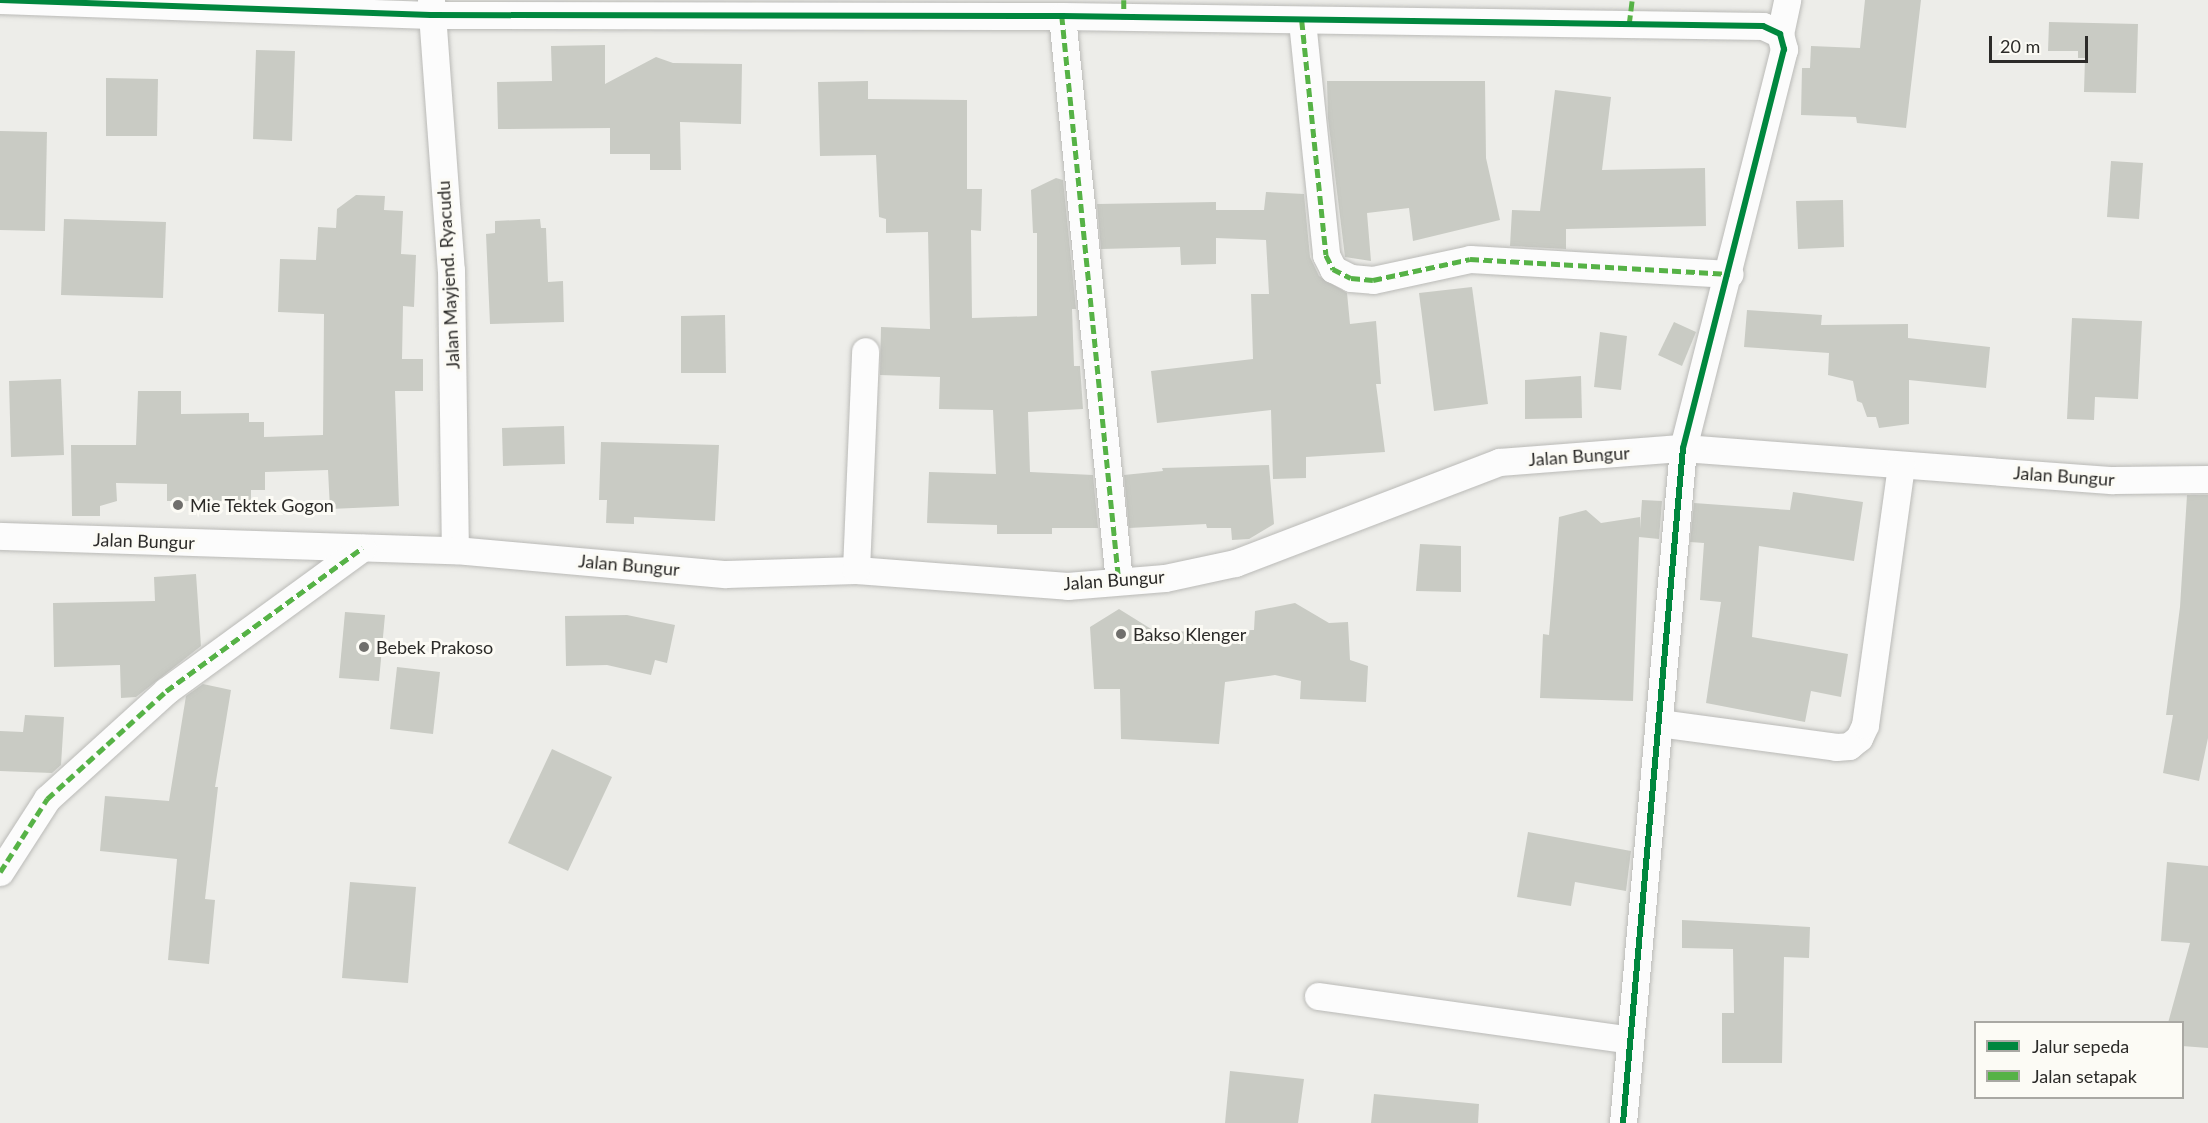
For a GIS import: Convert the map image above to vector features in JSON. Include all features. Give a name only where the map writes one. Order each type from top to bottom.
[{"type":"street","points":[[0,0],[1062,16],[1124,10],[1302,21],[1372,11],[1630,12],[1763,26],[1780,34]]},
{"type":"street","points":[[1623,1123],[1683,448],[1730,274],[1784,49],[1780,34],[1787,0]]},
{"type":"street","name":"Jalan Mayjend. Ryacudu","points":[[431,7],[451,270],[454,550]]},
{"type":"street","points":[[1062,16],[1119,582]]},
{"type":"street","points":[[1302,21],[1326,255],[1333,269],[1351,278],[1373,280],[1470,259],[1730,274]]},
{"type":"street","points":[[856,570],[865,351]]},
{"type":"street","name":"Jalan Bungur","points":[[0,536],[454,550],[726,574],[856,570],[1066,586],[1165,578],[1235,563],[1499,462],[1683,448],[2113,480],[2208,479]]},
{"type":"street","points":[[1659,723],[1836,747],[1849,746],[1859,738],[1865,725],[1901,465]]},
{"type":"street","points":[[0,872],[47,799],[166,691],[362,548]]},
{"type":"street","points":[[1318,996],[1630,1040]]},
{"type":"building","points":[[1865,0],[1921,0],[1906,128],[1857,123],[1856,117],[1801,115],[1802,68],[1810,68],[1811,46],[1860,48]]},
{"type":"building","points":[[2049,22],[2138,24],[2136,93],[2084,92],[2085,58],[2078,58],[2078,51],[2048,51]]},
{"type":"building","points":[[605,45],[605,84],[656,57],[673,63],[742,64],[741,124],[680,122],[681,170],[650,170],[650,154],[610,154],[610,128],[498,129],[497,82],[552,81],[551,46]]},
{"type":"building","points":[[256,50],[295,51],[292,141],[253,139]]},
{"type":"building","points":[[106,78],[158,79],[157,136],[106,136]]},
{"type":"building","points":[[868,81],[868,99],[967,100],[967,189],[982,189],[981,231],[971,230],[972,318],[1037,316],[1037,233],[1033,233],[1031,190],[1056,178],[1063,180],[1076,309],[1072,309],[1074,366],[1080,366],[1083,409],[1028,412],[1030,472],[1093,475],[1098,528],[1052,528],[1052,534],[997,534],[997,525],[927,523],[929,472],[996,474],[993,410],[939,409],[940,377],[880,375],[881,327],[930,329],[928,232],[886,233],[886,219],[879,217],[876,155],[820,156],[818,82]]},
{"type":"building","points":[[1327,81],[1485,81],[1486,158],[1500,220],[1413,241],[1409,208],[1367,213],[1371,261],[1345,257],[1328,118]]},
{"type":"building","points":[[1555,90],[1611,97],[1602,170],[1705,168],[1706,226],[1566,229],[1566,249],[1510,246],[1512,210],[1540,211]]},
{"type":"building","points":[[0,131],[47,132],[45,231],[0,230]]},
{"type":"building","points":[[2111,161],[2143,163],[2139,219],[2107,217]]},
{"type":"building","points":[[1266,192],[1304,194],[1310,257],[1319,276],[1347,293],[1350,324],[1376,321],[1381,384],[1376,384],[1385,452],[1306,457],[1306,478],[1273,479],[1271,410],[1157,423],[1151,371],[1253,359],[1251,294],[1269,294],[1266,240],[1216,238],[1216,264],[1181,265],[1180,247],[1101,249],[1097,204],[1216,202],[1216,210],[1264,210]]},
{"type":"building","points":[[356,195],[385,196],[384,210],[403,211],[401,254],[416,255],[414,307],[403,306],[402,359],[423,359],[423,391],[395,391],[399,506],[330,509],[328,470],[265,472],[265,490],[251,490],[251,501],[167,501],[167,484],[116,483],[117,501],[100,506],[100,516],[72,516],[71,445],[136,445],[138,391],[181,391],[181,414],[249,413],[249,422],[264,422],[264,437],[323,435],[324,314],[278,312],[280,259],[316,260],[318,227],[336,228],[337,209]]},
{"type":"building","points":[[1843,200],[1844,247],[1798,249],[1796,201]]},
{"type":"building","points":[[64,219],[166,222],[163,298],[61,295]]},
{"type":"building","points":[[540,219],[541,228],[546,228],[548,282],[563,281],[564,322],[490,324],[486,234],[495,233],[495,221]]},
{"type":"building","points":[[1472,287],[1488,404],[1434,411],[1419,293]]},
{"type":"building","points":[[1747,310],[1822,315],[1821,325],[1908,324],[1908,338],[1990,347],[1986,388],[1909,380],[1909,424],[1879,428],[1876,417],[1867,417],[1862,403],[1857,401],[1853,381],[1828,375],[1829,353],[1744,347]]},
{"type":"building","points":[[725,315],[726,373],[681,373],[681,316]]},
{"type":"building","points":[[2072,318],[2142,321],[2138,399],[2095,397],[2094,420],[2067,419]]},
{"type":"building","points":[[1674,322],[1696,332],[1682,366],[1658,355]]},
{"type":"building","points":[[1600,332],[1627,336],[1621,390],[1594,387]]},
{"type":"building","points":[[1581,376],[1582,418],[1525,419],[1525,380]]},
{"type":"building","points":[[61,379],[64,455],[11,457],[9,381]]},
{"type":"building","points":[[564,426],[565,464],[503,466],[502,428]]},
{"type":"building","points":[[601,442],[719,445],[715,521],[634,517],[634,524],[606,523],[607,500],[599,500]]},
{"type":"building","points":[[1269,465],[1274,524],[1249,539],[1232,540],[1231,528],[1207,528],[1206,524],[1129,528],[1124,475],[1163,471],[1162,468]]},
{"type":"building","points":[[1793,492],[1863,502],[1854,561],[1759,546],[1752,637],[1848,654],[1841,697],[1811,691],[1805,722],[1706,703],[1721,602],[1700,600],[1704,543],[1690,542],[1694,503],[1790,510]]},
{"type":"building","points":[[2187,495],[2208,495],[2208,738],[2199,781],[2163,773],[2173,715],[2166,715],[2180,607]]},
{"type":"building","points":[[1642,500],[1662,501],[1659,539],[1639,537],[1633,701],[1540,698],[1543,634],[1549,635],[1559,517],[1586,510],[1601,523],[1640,517],[1640,529]]},
{"type":"building","points":[[1420,544],[1461,546],[1461,592],[1416,591]]},
{"type":"building","points":[[196,574],[201,646],[136,697],[121,698],[120,665],[54,667],[53,603],[155,601],[154,577]]},
{"type":"building","points":[[1295,603],[1329,623],[1348,622],[1350,660],[1368,666],[1366,702],[1300,699],[1301,681],[1275,675],[1225,682],[1219,744],[1121,739],[1120,689],[1094,689],[1090,627],[1119,609],[1156,632],[1254,630],[1255,611]]},
{"type":"building","points":[[345,612],[385,615],[379,681],[339,678]]},
{"type":"building","points":[[627,615],[675,625],[667,663],[655,660],[651,675],[607,665],[566,666],[565,616]]},
{"type":"building","points":[[397,667],[440,672],[433,734],[390,729]]},
{"type":"building","points":[[203,684],[231,690],[215,787],[218,787],[205,899],[215,900],[209,964],[168,960],[177,859],[100,851],[105,796],[169,801],[186,696]]},
{"type":"building","points":[[25,715],[64,717],[61,765],[52,773],[0,771],[0,731],[23,732]]},
{"type":"building","points":[[552,749],[612,777],[568,871],[508,843]]},
{"type":"building","points":[[1528,832],[1631,851],[1626,891],[1575,882],[1571,906],[1517,897]]},
{"type":"building","points":[[2167,862],[2208,866],[2208,1048],[2184,1046],[2184,1021],[2169,1021],[2190,943],[2161,941]]},
{"type":"building","points":[[350,882],[416,887],[408,983],[342,978]]},
{"type":"building","points":[[1682,920],[1810,927],[1809,958],[1784,957],[1782,1063],[1722,1063],[1722,1013],[1734,1013],[1733,949],[1682,948]]},
{"type":"building","points":[[1230,1071],[1304,1079],[1298,1123],[1225,1123]]},
{"type":"building","points":[[1374,1094],[1479,1104],[1478,1123],[1371,1123]]},
{"type":"marked path","points":[[1124,0],[1124,19]]},
{"type":"marked path","points":[[1629,24],[1632,0]]},
{"type":"marked path","points":[[1062,16],[1119,581]]},
{"type":"marked path","points":[[1302,21],[1326,255],[1333,269],[1351,278],[1373,280],[1470,259],[1730,274]]},
{"type":"marked path","points":[[0,872],[47,799],[166,691],[362,548]]},
{"type":"cycle path","points":[[0,0],[431,15],[1062,16],[1763,26],[1780,34],[1784,49],[1683,448],[1623,1123]]},
{"type":"place","name":"Mie Tektek Gogon","points":[[178,505]]},
{"type":"place","name":"Bakso Klenger","points":[[1121,634]]},
{"type":"place","name":"Bebek Prakoso","points":[[364,647]]}]
